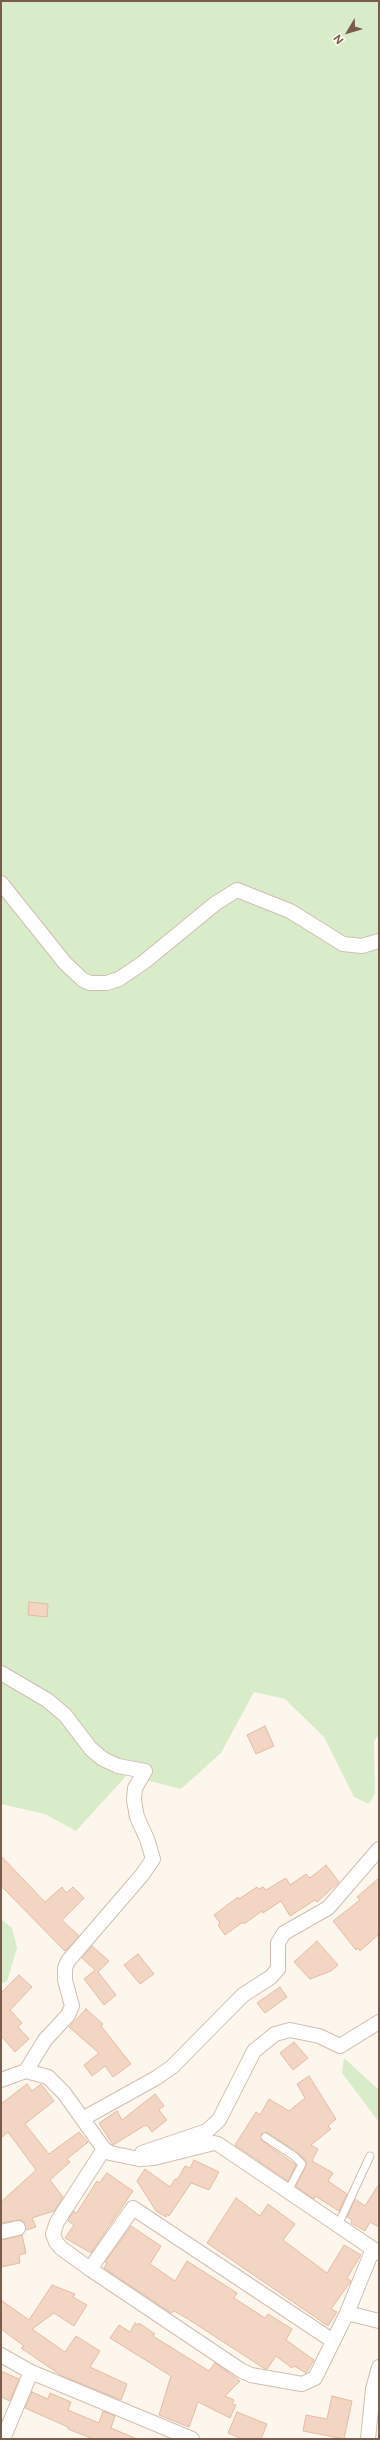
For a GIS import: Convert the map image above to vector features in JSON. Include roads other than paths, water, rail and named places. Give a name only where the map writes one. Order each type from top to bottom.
[{"type":"street","points":[[1,883],[65,963],[83,980],[90,983],[107,983],[119,979],[144,962],[216,903],[237,890],[290,911],[343,944],[362,946],[379,941]]},
{"type":"street","points":[[1,1673],[48,1700],[65,1715],[91,1749],[103,1759],[118,1766],[145,1771],[135,1788],[134,1800],[137,1816],[147,1839],[153,1859],[142,1875],[68,1961],[65,1968],[64,1980],[72,2006],[68,2015],[45,2040],[26,2071]]},
{"type":"street","points":[[84,2118],[156,2078],[172,2067],[243,1996],[271,1977],[278,1969],[278,1943],[284,1933],[328,1908],[379,1849]]},
{"type":"street","points":[[128,2157],[207,2131],[219,2120],[254,2051],[275,2034],[290,2030],[319,2036],[340,2046],[379,2022]]},
{"type":"street","points":[[1,2080],[26,2071],[48,2077],[56,2084],[84,2118],[104,2149],[110,2153],[128,2157],[154,2158],[214,2143],[376,2251],[347,2313],[312,2381],[302,2384],[251,2375],[242,2371],[61,2248],[53,2234],[54,2228],[104,2149]]},
{"type":"street","points":[[90,2269],[133,2208],[333,2341]]},
{"type":"street","points":[[1,2232],[18,2228]]},
{"type":"street","points":[[347,2313],[379,2321]]},
{"type":"street","points":[[1,2355],[31,2372],[192,2439]]},
{"type":"street","points":[[368,2439],[373,2388],[379,2367]]},
{"type":"street","points":[[3,2439],[31,2372]]},
{"type":"lane","points":[[265,2136],[294,2156],[302,2164],[288,2191]]},
{"type":"lane","points":[[338,2225],[370,2156]]}]
